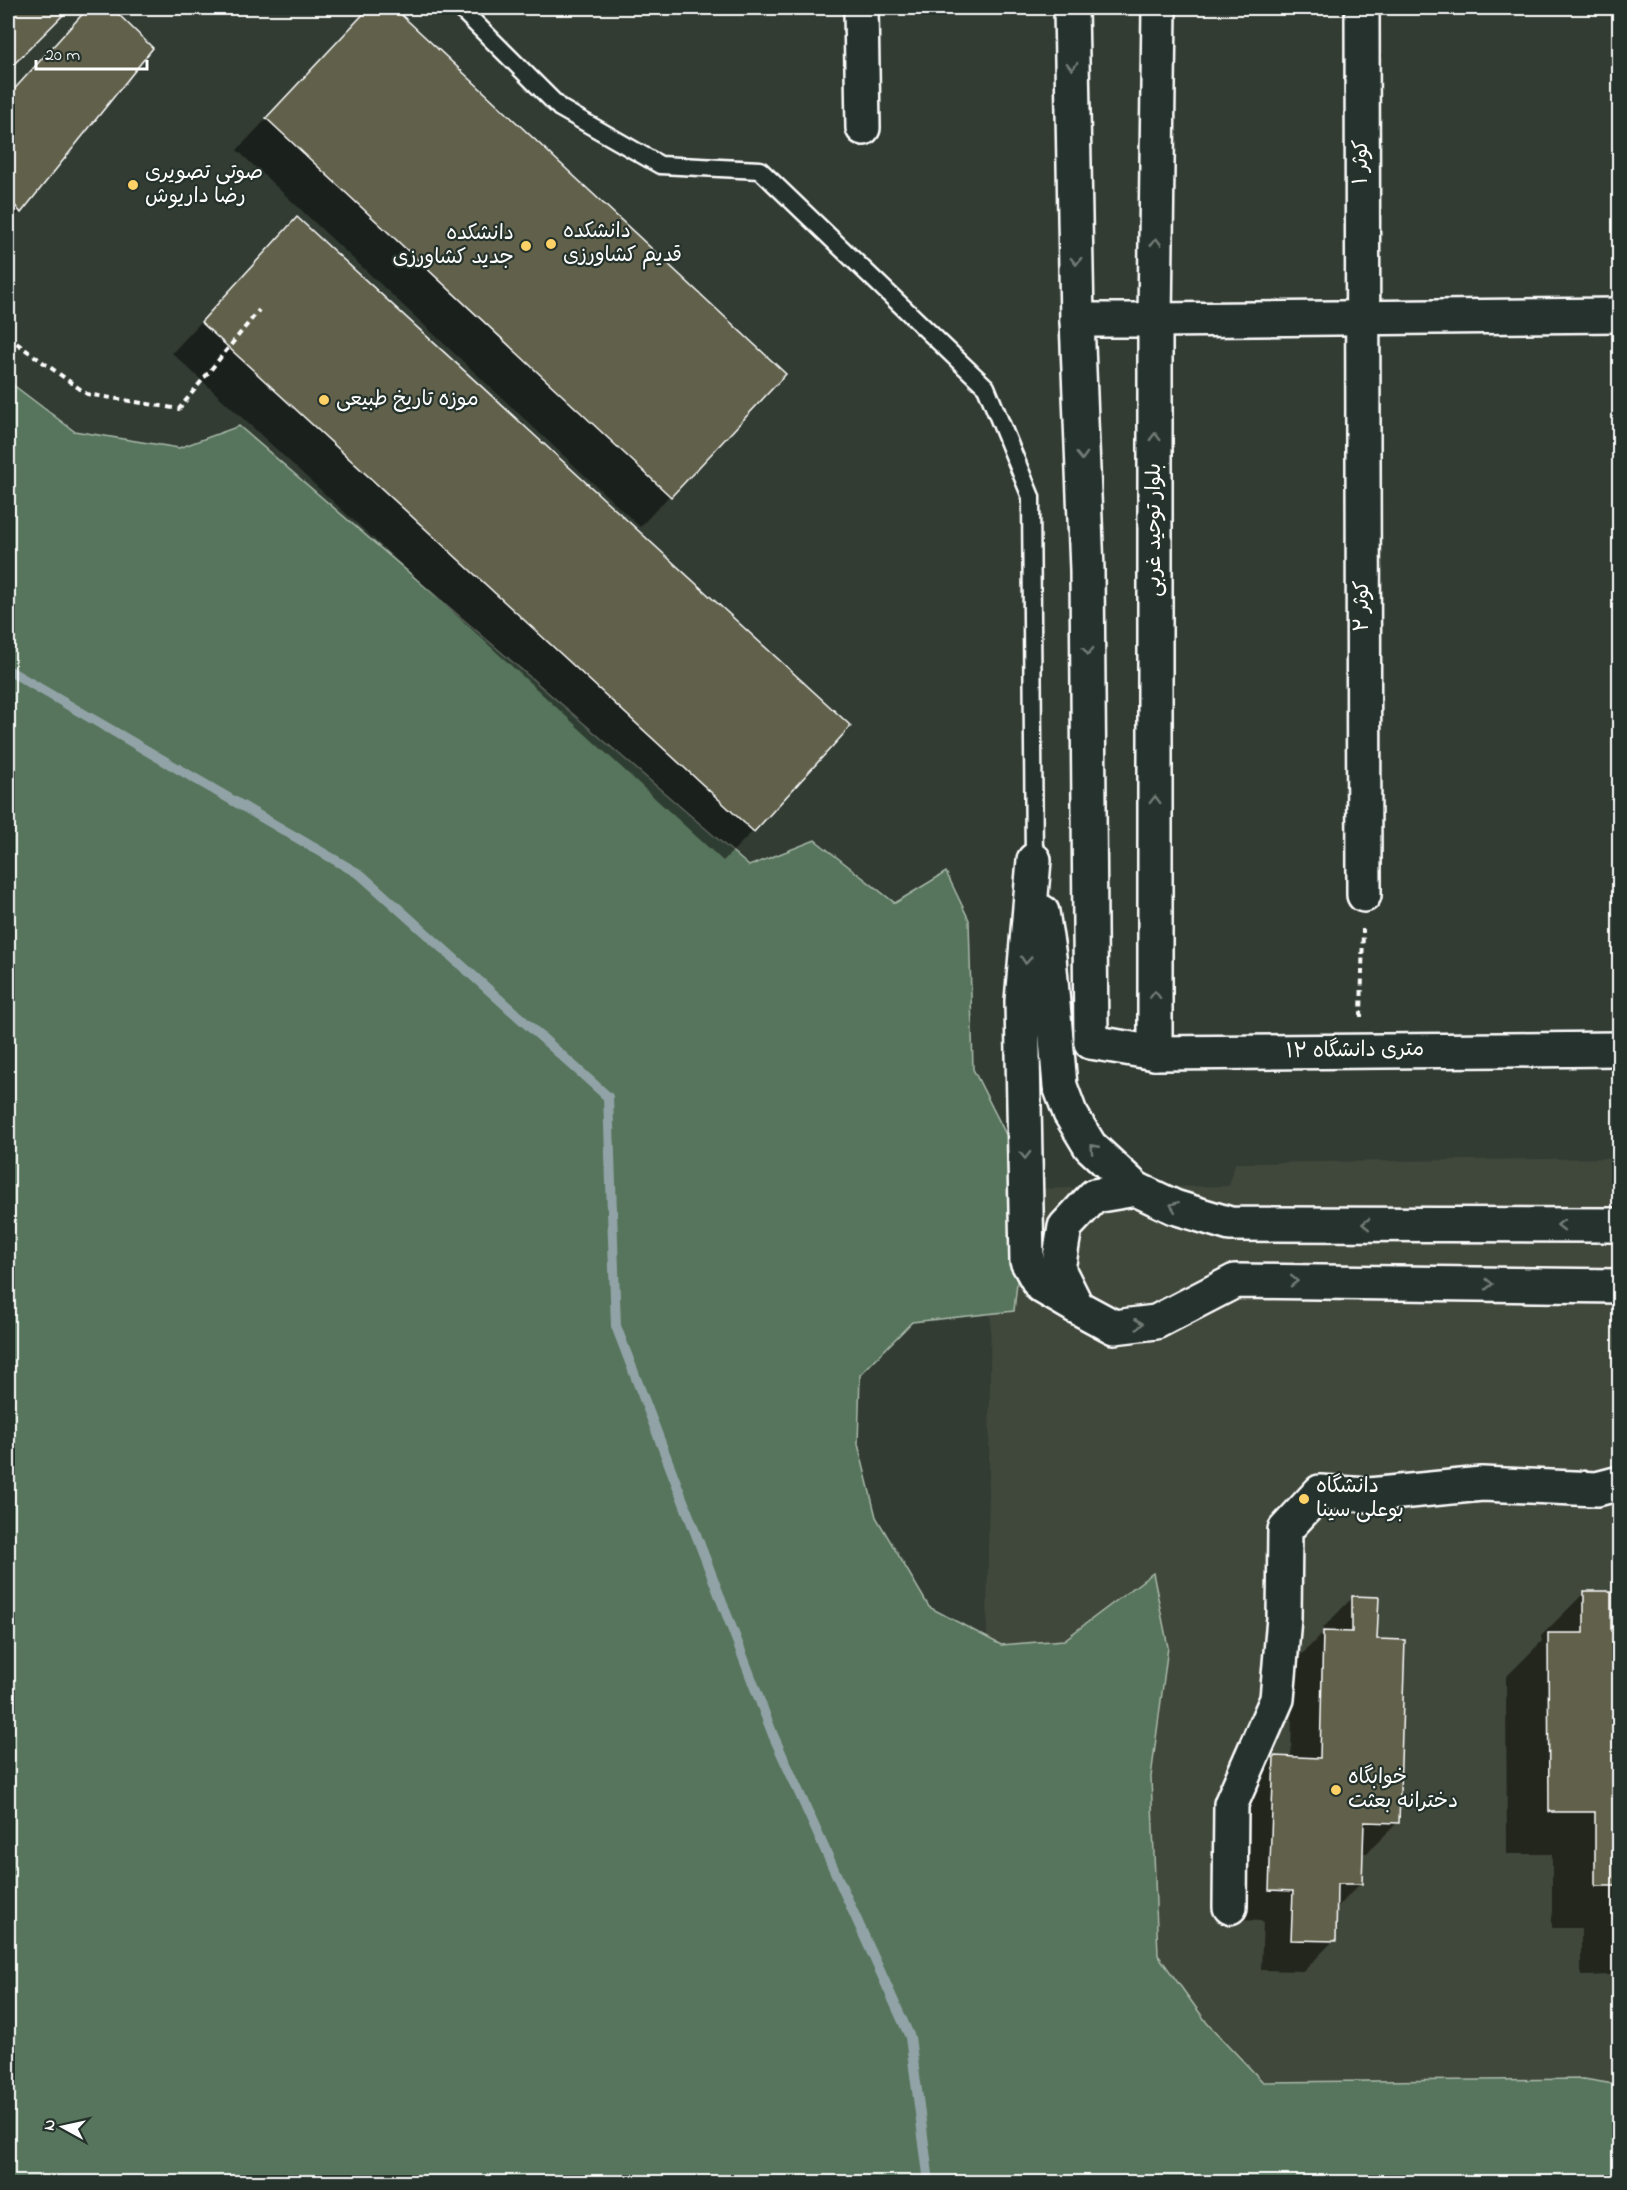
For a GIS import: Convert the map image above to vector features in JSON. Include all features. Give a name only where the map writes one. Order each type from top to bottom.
[{"type":"street","points":[[861,8],[863,128]]},
{"type":"street","points":[[1071,8],[1077,321],[1362,316],[1620,315]]},
{"type":"street","name":"بلوار توحید غربی","points":[[1155,1053],[1155,320],[1159,8]]},
{"type":"street","name":"کوثر ۱","points":[[1362,8],[1362,316]]},
{"type":"street","name":"کوثر ۲","points":[[1362,316],[1364,895]]},
{"type":"street","name":"۱۲ متری دانشگاه","points":[[1077,321],[1087,570],[1091,1042],[1155,1053],[1620,1049]]},
{"type":"street","points":[[1034,860],[1049,957],[1060,1086],[1070,1113],[1090,1146],[1136,1189],[1174,1207],[1230,1224],[1620,1225]]},
{"type":"street","points":[[1034,860],[1022,1001],[1027,1261],[1041,1286],[1114,1327],[1156,1322],[1235,1281],[1620,1286]]},
{"type":"street","points":[[1077,1307],[1058,1269],[1065,1227],[1094,1196],[1136,1189]]},
{"type":"street","points":[[1230,1907],[1231,1804],[1277,1699],[1284,1618],[1285,1530],[1320,1492],[1369,1495],[1482,1484],[1597,1489],[1620,1483]]},
{"type":"lane","points":[[460,8],[560,108],[660,165],[760,170],[986,387],[1031,497],[1034,860]]},
{"type":"path","points":[[8,337],[87,394],[179,409],[259,310]]},
{"type":"path","points":[[1360,1051],[1364,895]]},
{"type":"shaded area","name":"دانشگاه بوعلی سینا","points":[[1619,1158],[1619,2182],[1341,2182],[985,1809],[992,1189],[1229,1186],[1235,1163]]},
{"type":"green space","points":[[8,381],[74,431],[179,448],[239,426],[749,866],[815,840],[895,903],[946,872],[969,920],[973,1069],[1028,1178],[1014,1311],[912,1322],[860,1375],[858,1444],[876,1517],[929,1607],[1001,1645],[1064,1640],[1153,1573],[1168,1647],[1151,1777],[1158,1955],[1207,2023],[1263,2082],[1584,2079],[1619,2085],[1619,2182],[8,2182]]},
{"type":"building","points":[[8,8],[70,8],[8,70]]},
{"type":"building","points":[[88,8],[112,8],[153,48],[21,213],[8,197],[8,96]]},
{"type":"building","name":"دانشکده جدید کشاورزی","points":[[369,8],[394,8],[786,374],[671,497],[266,118]]},
{"type":"building","points":[[297,217],[851,726],[754,832],[201,322]]},
{"type":"building","points":[[1584,1591],[1611,1591],[1611,1631],[1620,1631],[1620,1886],[1595,1886],[1595,1812],[1549,1812],[1548,1633],[1584,1633]]},
{"type":"building","name":"خوابگاه دخترانه بعثت","points":[[1352,1596],[1379,1597],[1377,1639],[1405,1640],[1399,1823],[1364,1822],[1362,1884],[1337,1884],[1336,1941],[1291,1940],[1293,1891],[1269,1890],[1274,1756],[1320,1758],[1323,1631],[1352,1632]]},
{"type":"waterway","points":[[8,670],[361,875],[608,1097],[616,1326],[773,1735],[910,2037],[929,2182]]},
{"type":"place","name":"صوتی تصویری رضا داریوش","points":[[133,185]]},
{"type":"place","name":"دانشکده قدیم کشاورزی","points":[[551,244]]},
{"type":"place","name":"دانشکده جدید کشاورزی","points":[[526,246]]},
{"type":"place","name":"موزه تاریخ طبیعی","points":[[324,400]]},
{"type":"place","name":"دانشگاه بوعلی سینا","points":[[1304,1499]]},
{"type":"place","name":"خوابگاه دخترانه بعثت","points":[[1336,1790]]}]
